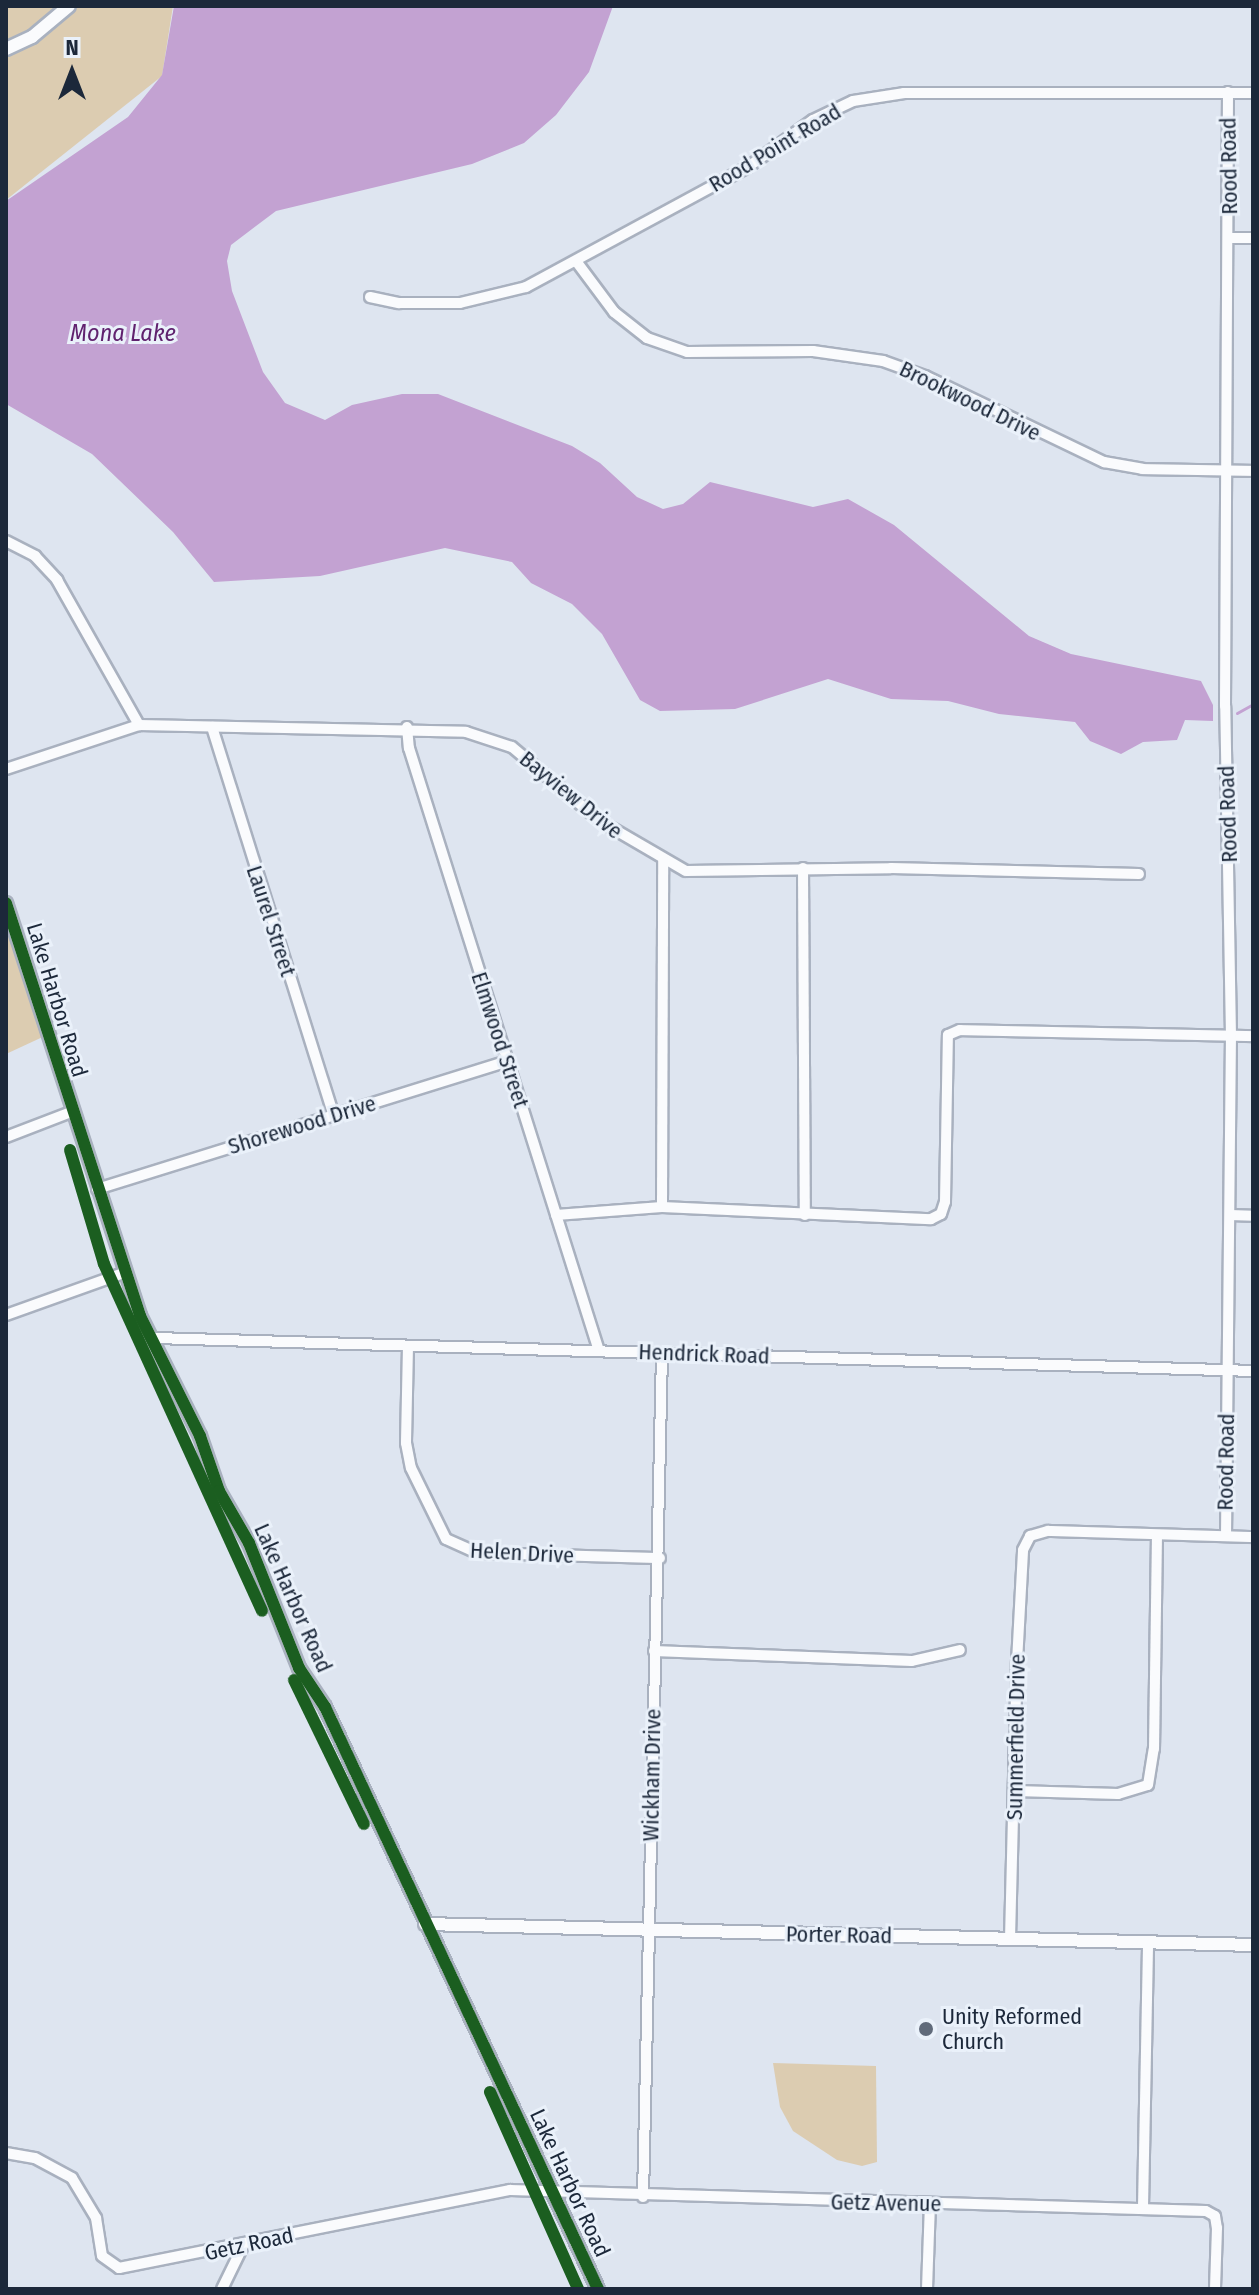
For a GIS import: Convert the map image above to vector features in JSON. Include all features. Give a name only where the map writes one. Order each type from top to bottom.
[{"type":"street","points":[[6,49],[32,37],[69,6]]},
{"type":"street","name":"Rood Road","points":[[1226,1536],[1231,1036],[1226,471],[1230,238],[1228,92]]},
{"type":"street","name":"Rood Point Road","points":[[370,297],[414,303],[497,297],[576,261],[748,167],[813,120],[853,101],[904,93],[1253,93]]},
{"type":"street","points":[[1230,238],[1253,238]]},
{"type":"street","name":"Brookwood Drive","points":[[576,261],[614,312],[647,338],[687,352],[813,351],[883,361],[1104,462],[1253,471]]},
{"type":"street","points":[[6,541],[35,556],[57,580],[139,725]]},
{"type":"street","name":"Bayview Drive","points":[[6,769],[139,725],[407,727],[466,732],[512,747],[600,821],[663,861],[686,871],[715,873],[803,868],[1139,874]]},
{"type":"street","name":"Laurel Street","points":[[212,727],[333,1114]]},
{"type":"street","name":"Elmwood Street","points":[[407,727],[409,748],[599,1351]]},
{"type":"street","points":[[662,1207],[663,861]]},
{"type":"street","points":[[803,868],[805,1215]]},
{"type":"street","name":"Lake Harbor Road","points":[[6,903],[123,1273],[155,1338],[219,1491],[249,1543],[291,1650],[325,1707],[598,2289]]},
{"type":"street","points":[[556,1215],[662,1207],[931,1219],[941,1214],[948,1035],[960,1030],[1253,1036]]},
{"type":"street","name":"Shorewood Drive","points":[[97,1189],[507,1061]]},
{"type":"street","points":[[6,1137],[71,1112]]},
{"type":"street","points":[[1230,1215],[1253,1216]]},
{"type":"street","points":[[6,1315],[123,1273]]},
{"type":"street","name":"Hendrick Road","points":[[155,1338],[1253,1371]]},
{"type":"street","name":"Helen Drive","points":[[408,1346],[406,1443],[411,1468],[446,1539],[477,1553],[660,1558]]},
{"type":"street","name":"Wickham Drive","points":[[643,2197],[654,1651],[660,1558],[662,1353]]},
{"type":"street","name":"Summerfield Drive","points":[[1010,1939],[1023,1550],[1030,1536],[1048,1531],[1157,1535]]},
{"type":"street","points":[[1016,1791],[1118,1794],[1148,1785],[1154,1749],[1157,1535],[1253,1537]]},
{"type":"street","points":[[654,1651],[912,1661],[960,1650]]},
{"type":"street","name":"Porter Road","points":[[425,1924],[1253,1945]]},
{"type":"street","points":[[1143,2207],[1148,1943]]},
{"type":"street","name":"Getz Road","points":[[6,2153],[35,2158],[72,2178],[96,2218],[102,2256],[119,2268],[243,2246],[510,2190],[554,2194]]},
{"type":"street","name":"Getz Avenue","points":[[554,2194],[1143,2207],[1215,2216],[1215,2289]]},
{"type":"street","points":[[927,2289],[930,2204]]},
{"type":"street","points":[[222,2289],[243,2246]]},
{"type":"shaded area","points":[[6,6],[173,6],[162,76],[6,200]]},
{"type":"shaded area","points":[[6,903],[47,1035],[6,1054]]},
{"type":"shaded area","points":[[773,2063],[876,2066],[877,2162],[862,2166],[837,2160],[793,2131],[780,2107]]},
{"type":"water","name":"Mona Lake","points":[[174,6],[613,6],[589,72],[556,115],[524,143],[472,164],[276,211],[231,245],[227,261],[232,291],[263,372],[285,403],[325,420],[352,405],[402,394],[438,394],[572,446],[600,463],[637,497],[663,509],[683,504],[710,482],[813,507],[848,499],[894,525],[1029,636],[1071,654],[1201,681],[1213,705],[1213,721],[1185,720],[1177,740],[1143,742],[1121,754],[1090,741],[1075,722],[999,714],[948,701],[891,699],[828,679],[735,709],[660,711],[640,700],[602,634],[572,604],[531,583],[512,562],[445,548],[320,576],[214,582],[173,532],[92,454],[6,404],[6,201],[128,117],[162,75]]},
{"type":"waterway","points":[[1237,713],[1253,704]]},
{"type":"cycle path","points":[[6,903],[140,1316],[200,1436],[219,1491],[249,1543],[299,1668],[325,1707],[598,2289]]},
{"type":"cycle path","points":[[70,1150],[104,1264],[262,1611]]},
{"type":"cycle path","points":[[294,1680],[364,1824]]},
{"type":"cycle path","points":[[490,2092],[578,2289]]},
{"type":"place","name":"Unity Reformed Church","points":[[926,2029]]}]
